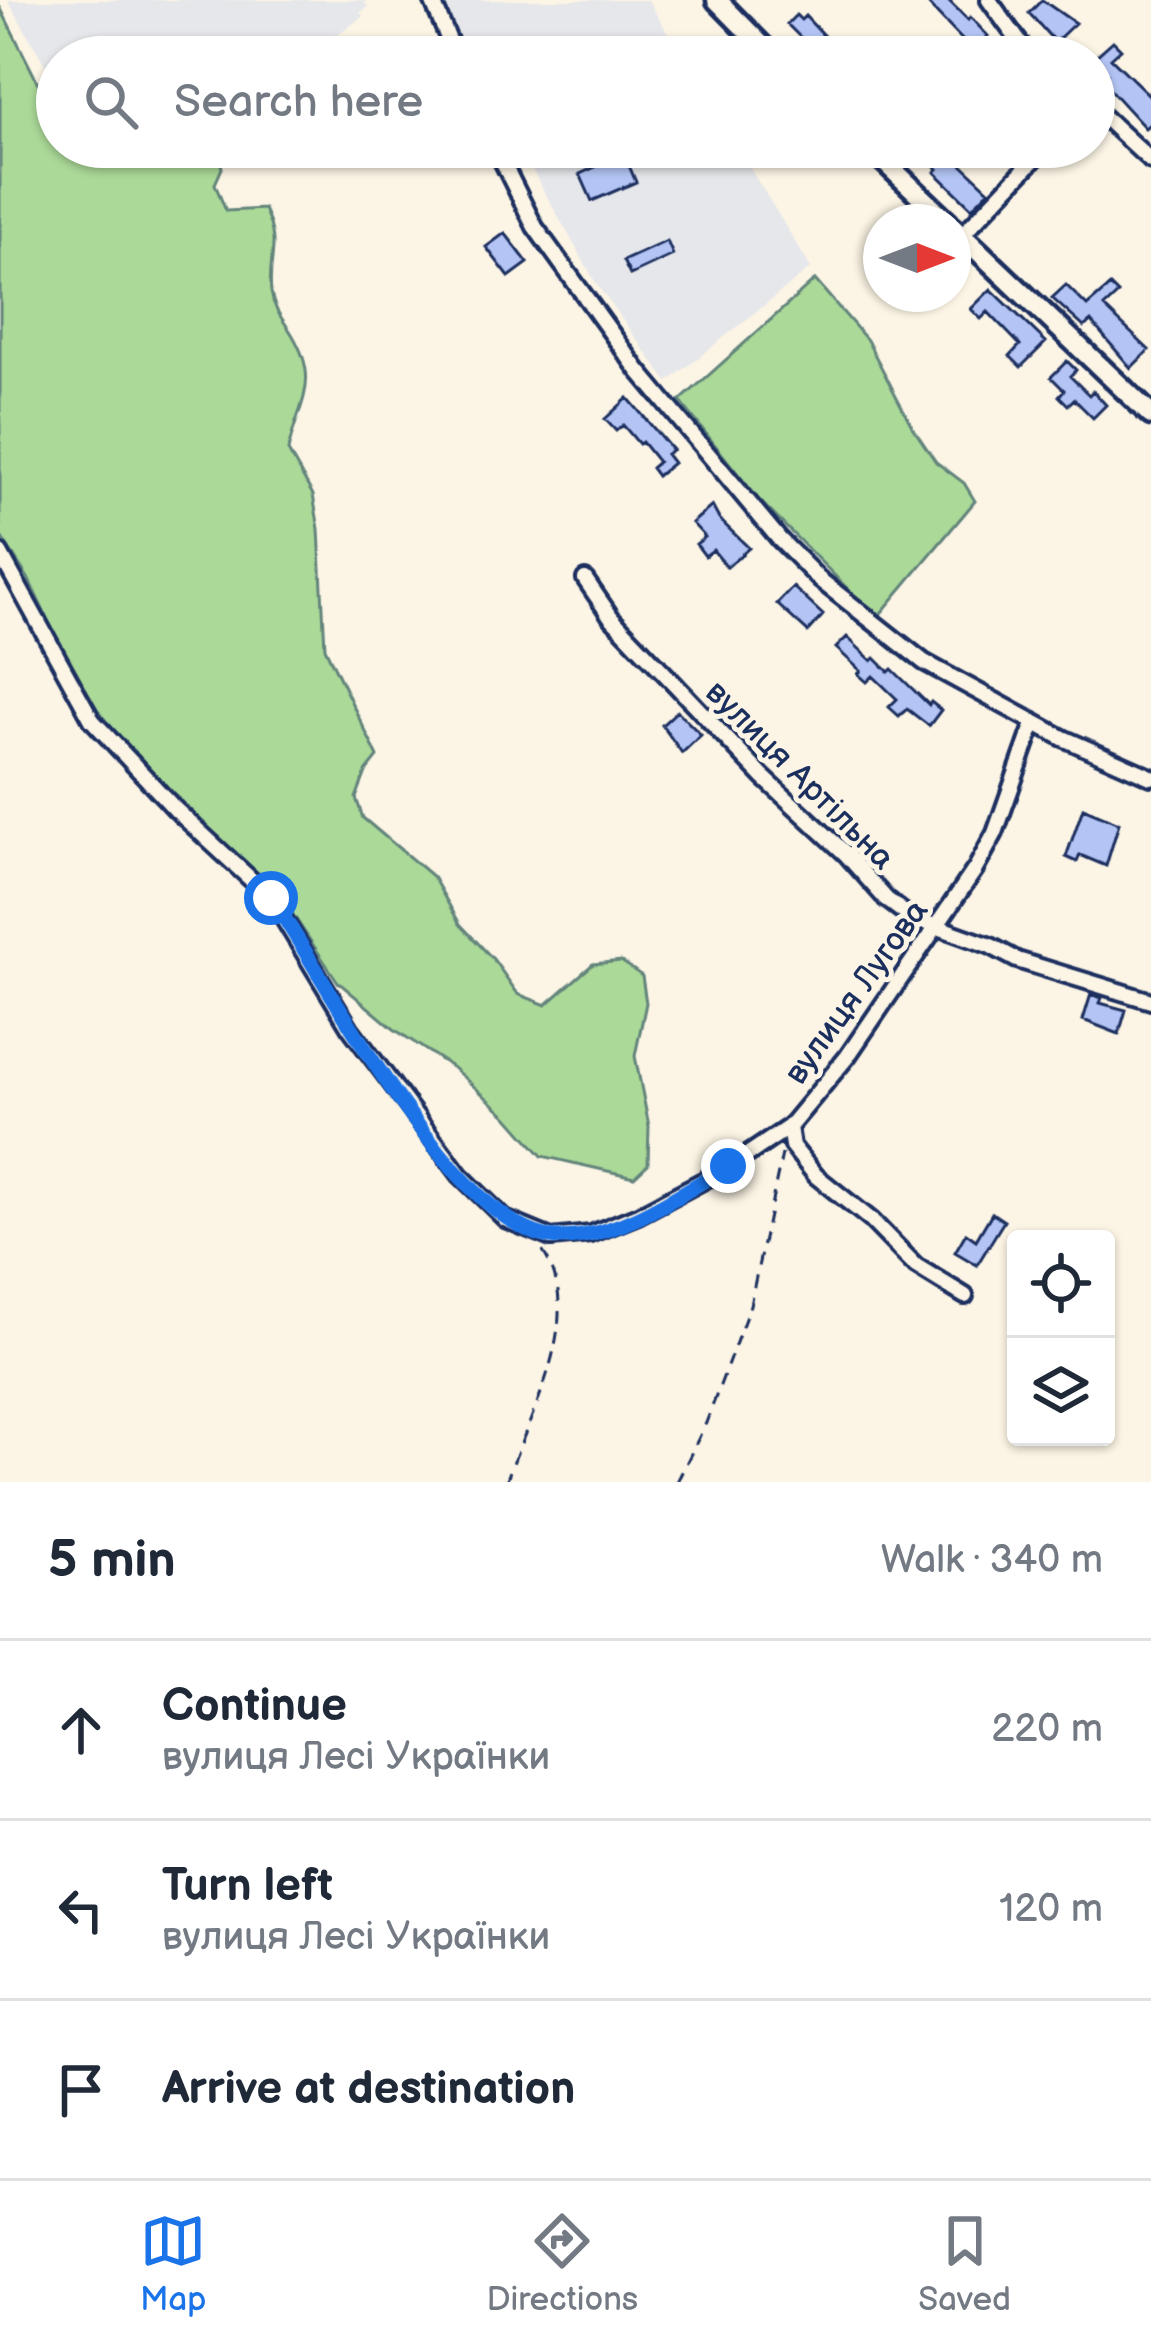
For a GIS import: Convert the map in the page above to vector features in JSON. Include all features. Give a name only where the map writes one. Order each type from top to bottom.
[{"type":"street","points":[[432,0],[447,36]]},
{"type":"street","points":[[718,0],[753,36]]},
{"type":"street","points":[[989,0],[1015,36]]},
{"type":"street","points":[[1115,128],[1151,161]]},
{"type":"street","points":[[506,168],[535,227],[573,282],[638,370],[780,540],[866,620],[924,662],[1034,723],[1151,777]]},
{"type":"street","points":[[891,168],[929,204]]},
{"type":"street","points":[[971,213],[1022,168]]},
{"type":"street","points":[[971,244],[1151,415]]},
{"type":"street","points":[[0,553],[92,720],[176,810],[271,898],[350,1028],[416,1119],[460,1175],[518,1226],[564,1238],[604,1230],[684,1192],[789,1127]]},
{"type":"street","name":"вулиця Артільна","points":[[585,579],[611,617],[764,778],[910,917],[1017,960],[1151,1001]]},
{"type":"street","name":"вулиця Лугова","points":[[965,1296],[916,1266],[872,1220],[816,1176],[792,1146],[789,1127],[847,1057],[976,868],[995,833],[1034,723]]},
{"type":"path","points":[[677,1482],[706,1423],[750,1305],[789,1127]]},
{"type":"path","points":[[506,1482],[560,1328],[557,1280],[536,1243],[518,1226]]},
{"type":"shaded area","points":[[8,0],[368,0],[364,2],[368,7],[360,13],[364,16],[335,36],[36,36],[36,49]]},
{"type":"shaded area","points":[[436,0],[648,0],[669,36],[456,36]]},
{"type":"shaded area","points":[[531,168],[750,168],[811,268],[668,382],[597,285]]},
{"type":"green space","points":[[0,7],[36,79],[36,168],[222,168],[215,184],[226,211],[264,209],[273,243],[272,299],[301,351],[307,380],[288,451],[313,495],[325,648],[378,757],[356,798],[363,818],[433,877],[460,924],[518,994],[546,1005],[593,964],[621,961],[642,976],[646,1003],[635,1056],[649,1126],[648,1164],[634,1177],[542,1156],[507,1116],[453,1068],[394,1029],[338,982],[283,900],[206,830],[107,725],[0,535]]},
{"type":"green space","points":[[815,280],[867,340],[936,462],[964,483],[975,501],[877,618],[758,499],[680,401]]},
{"type":"building","points":[[924,0],[948,0],[988,36],[958,36]]},
{"type":"building","points":[[1042,0],[1075,23],[1061,36],[1050,36],[1029,13]]},
{"type":"building","points":[[796,15],[801,20],[805,16],[824,36],[799,36],[787,24]]},
{"type":"building","points":[[1115,62],[1151,97],[1151,123],[1145,128],[1115,95]]},
{"type":"building","points":[[593,168],[630,168],[636,182],[592,201],[580,174]]},
{"type":"building","points":[[937,168],[965,168],[989,190],[972,208],[935,172]]},
{"type":"building","points":[[505,233],[528,263],[509,277],[486,247]]},
{"type":"building","points":[[667,241],[673,255],[630,275],[623,261]]},
{"type":"building","points":[[1066,285],[1087,306],[1110,286],[1118,294],[1104,307],[1149,350],[1131,368],[1091,321],[1084,327],[1052,298]]},
{"type":"building","points":[[991,289],[1046,342],[1021,367],[1010,356],[1020,345],[988,312],[981,319],[971,309]]},
{"type":"building","points":[[1067,361],[1076,370],[1070,376],[1106,405],[1093,418],[1074,399],[1068,405],[1059,396],[1064,390],[1051,377]]},
{"type":"building","points":[[628,398],[672,450],[666,454],[673,463],[657,476],[651,468],[658,462],[642,442],[623,425],[616,431],[605,419]]},
{"type":"building","points":[[712,506],[749,548],[727,567],[713,550],[705,556],[696,544],[705,537],[692,523]]},
{"type":"building","points":[[793,587],[823,615],[808,632],[777,604]]},
{"type":"building","points":[[847,637],[872,661],[875,658],[889,672],[892,669],[929,705],[941,710],[929,726],[907,709],[899,716],[889,707],[897,699],[873,676],[867,682],[858,674],[861,671],[836,648]]},
{"type":"building","points":[[677,711],[701,735],[682,753],[662,725]]},
{"type":"building","points":[[1083,808],[1119,823],[1106,866],[1080,855],[1077,862],[1066,857]]},
{"type":"building","points":[[1091,994],[1102,998],[1100,1003],[1126,1010],[1119,1034],[1083,1020]]},
{"type":"building","points":[[992,1213],[1004,1221],[977,1265],[955,1252],[966,1233],[976,1240]]},
{"type":"route","points":[[271,898],[334,1004],[416,1119],[460,1175],[505,1219],[551,1238],[580,1237],[638,1215],[728,1166]]}]
